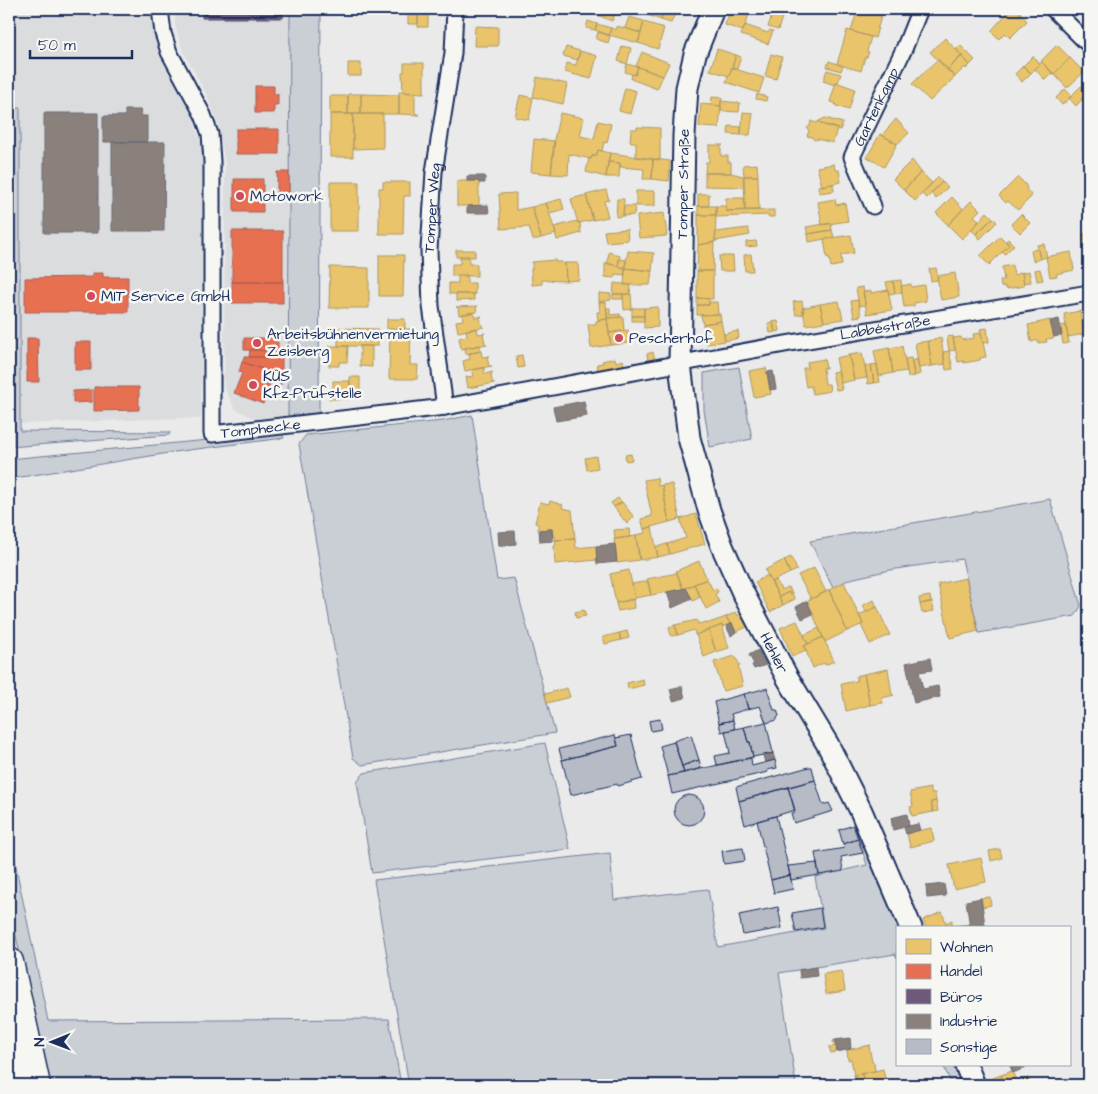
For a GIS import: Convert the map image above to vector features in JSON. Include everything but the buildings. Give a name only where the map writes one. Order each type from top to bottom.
[{"type":"highway","points":[[9,962],[36,1085]]},
{"type":"highway","points":[[9,1064],[14,1085]]},
{"type":"main road","name":"Tomper Straße","points":[[680,364],[682,187],[688,88],[695,54],[713,9]]},
{"type":"main road","name":"Hehler","points":[[680,364],[689,438],[709,510],[722,546],[767,640],[828,746],[861,811],[910,926]]},
{"type":"main road","points":[[966,1066],[974,1085]]},
{"type":"street","name":"Tomphecke","points":[[160,9],[169,52],[204,116],[210,134],[212,161],[212,434],[445,407],[680,364]]},
{"type":"street","name":"Tomper Weg","points":[[445,407],[431,306],[428,250],[434,172],[453,53],[455,9]]},
{"type":"street","name":"Gartenkamp","points":[[874,206],[852,157],[904,49],[920,9]]},
{"type":"street","points":[[1054,9],[1089,45]]},
{"type":"street","name":"Labbéstraße","points":[[680,364],[1089,292]]},
{"type":"shaded area","points":[[9,9],[152,9],[153,30],[161,58],[192,115],[202,147],[201,419],[180,418],[20,424],[20,109],[9,108]]},
{"type":"shaded area","points":[[175,9],[290,9],[288,416],[256,419],[235,409],[224,387],[225,164],[218,123],[208,97],[183,51],[175,25]]},
{"type":"shaded area","points":[[290,9],[321,9],[319,413],[288,416]]},
{"type":"shaded area","points":[[9,108],[20,108],[20,431],[170,432],[169,435],[9,447]]},
{"type":"shaded area","points":[[739,367],[752,439],[710,447],[704,410],[704,373]]},
{"type":"shaded area","points":[[472,415],[497,580],[514,578],[555,733],[362,765],[353,758],[299,444],[306,435],[443,421]]},
{"type":"shaded area","points":[[281,433],[284,438],[181,451],[9,479],[9,459]]},
{"type":"shaded area","points":[[1050,499],[1081,606],[1075,616],[979,633],[962,559],[890,570],[850,579],[833,588],[810,541]]},
{"type":"shaded area","points":[[545,743],[570,849],[372,873],[357,782],[364,773]]},
{"type":"shaded area","points":[[9,821],[17,872],[48,1021],[389,1019],[401,1085],[50,1085],[9,906]]},
{"type":"shaded area","points":[[854,824],[858,827],[904,926],[896,926],[896,956],[895,954],[779,973],[796,1085],[409,1085],[374,880],[610,853],[614,900],[708,889],[718,947],[824,928],[815,877],[867,865]]},
{"type":"shaded area","points":[[943,1066],[961,1066],[969,1085],[952,1085]]},
{"type":"place","name":"Motowork","points":[[240,196]]},
{"type":"place","name":"MIT Service GmbH","points":[[91,296]]},
{"type":"place","name":"Pescherhof","points":[[619,338]]},
{"type":"place","name":"Arbeitsbühnenvermietung Zeisberg","points":[[257,343]]},
{"type":"place","name":"KÜS Kfz-Prüfstelle","points":[[253,385]]}]
